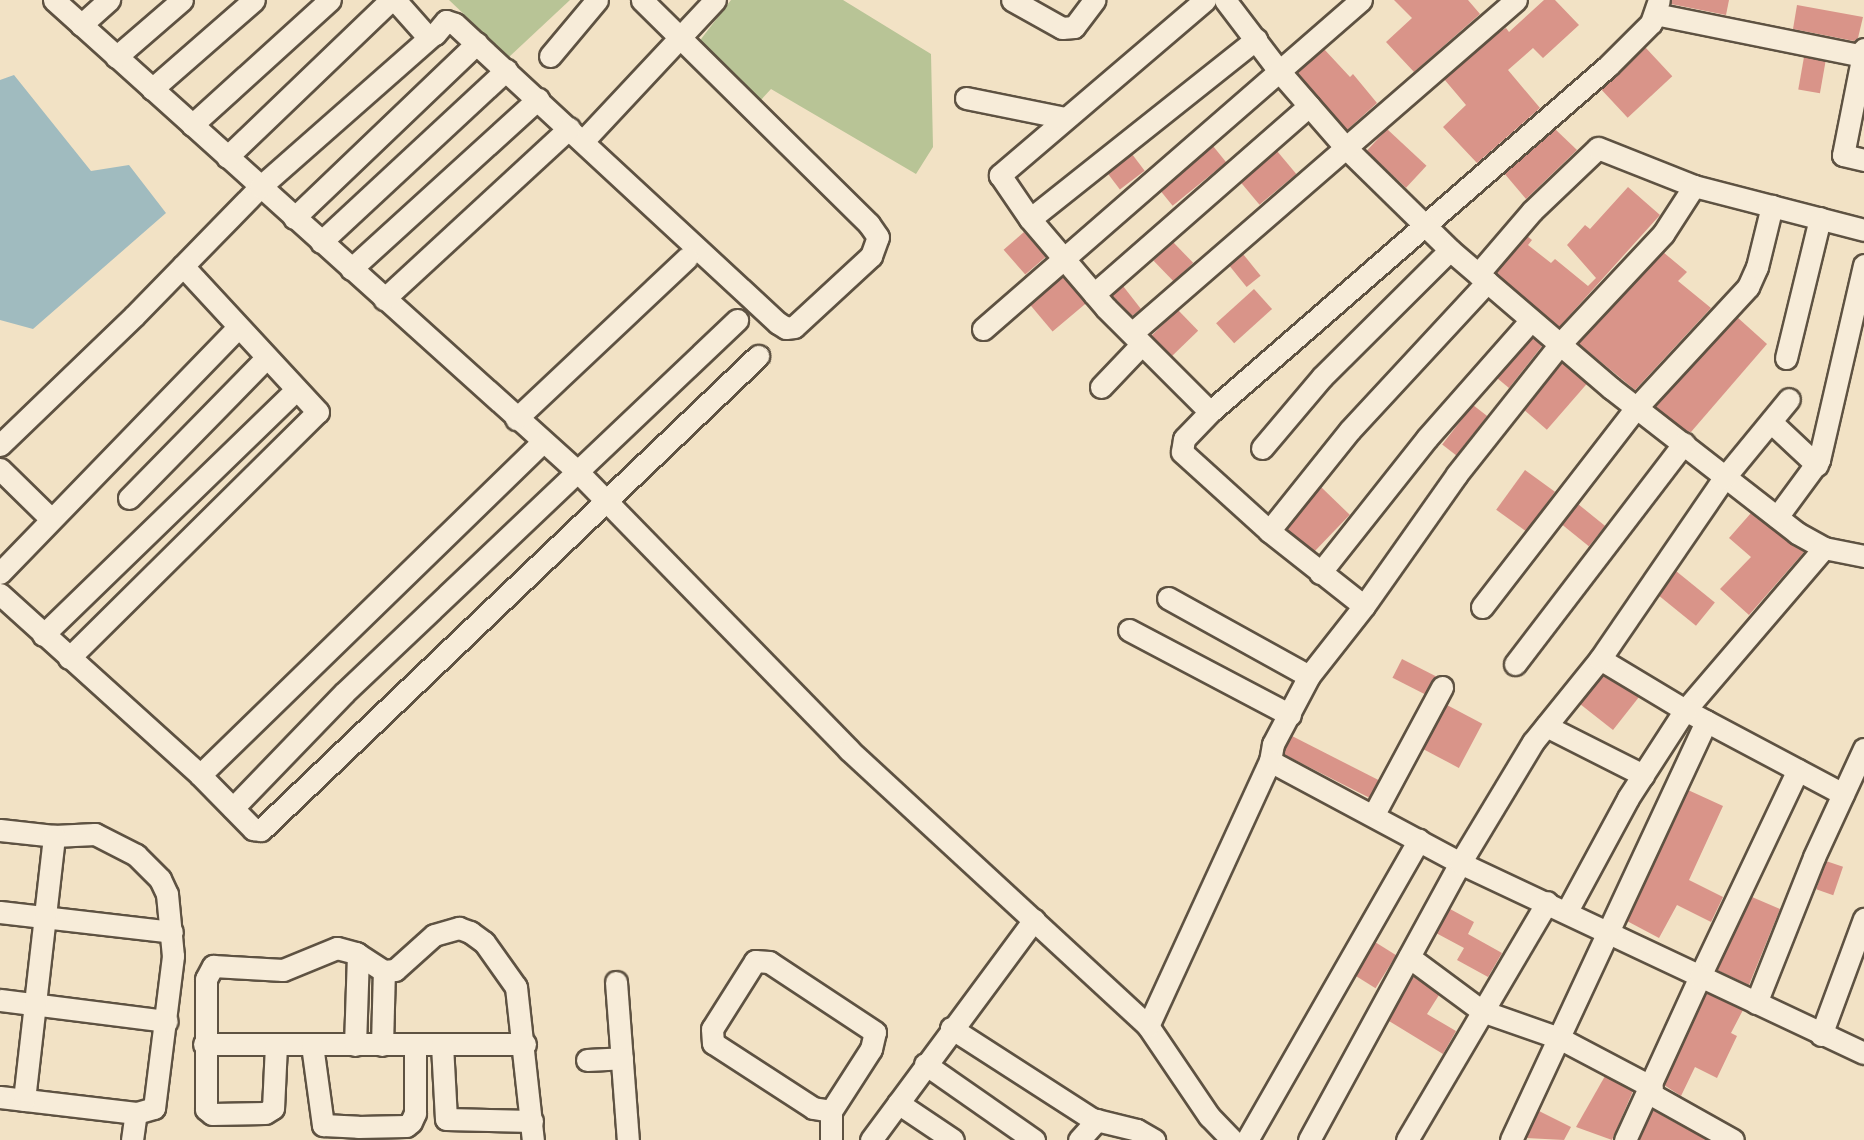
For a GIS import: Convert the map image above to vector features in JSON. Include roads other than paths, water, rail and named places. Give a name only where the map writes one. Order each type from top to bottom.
[{"type":"street","points":[[54,0],[578,472],[849,750],[1148,1026],[1209,1116],[1232,1140]]},
{"type":"street","points":[[81,25],[109,0]]},
{"type":"street","points":[[116,57],[182,0]]},
{"type":"street","points":[[152,89],[254,0]]},
{"type":"street","points":[[192,125],[330,0]]},
{"type":"street","points":[[227,157],[393,0],[424,34],[431,36]]},
{"type":"street","points":[[550,56],[597,0]]},
{"type":"street","points":[[0,445],[183,267],[260,187],[449,21],[477,43],[786,328],[794,327],[871,256],[878,237],[869,224],[642,0]]},
{"type":"street","points":[[384,299],[576,134],[682,38],[715,0]]},
{"type":"street","points":[[1012,0],[1062,28],[1074,27],[1094,0]]},
{"type":"street","points":[[1205,0],[1000,175],[1030,219],[1094,294],[1210,411]]},
{"type":"street","points":[[1225,0],[1279,71],[1345,147],[1428,224],[1450,250],[1636,408],[1684,443],[1724,478],[1777,518],[1824,548],[1864,556]]},
{"type":"street","points":[[983,329],[1361,0]]},
{"type":"street","points":[[1101,387],[1137,339],[1345,147],[1516,0]]},
{"type":"street","points":[[1364,606],[1269,531],[1182,452],[1184,439],[1210,411],[1428,224],[1546,116],[1608,66],[1643,32],[1657,7],[1864,54],[1843,155],[1864,160]]},
{"type":"street","points":[[1030,219],[1256,39]]},
{"type":"street","points":[[294,218],[477,43]]},
{"type":"street","points":[[321,242],[506,70]]},
{"type":"street","points":[[966,98],[1065,118]]},
{"type":"street","points":[[351,269],[538,99]]},
{"type":"street","points":[[1094,294],[1309,106]]},
{"type":"street","points":[[1269,531],[1350,430],[1483,278],[1532,211],[1598,148],[1694,186],[1864,230]]},
{"type":"street","points":[[1148,1026],[1270,761],[1274,744],[1309,676],[1364,606],[1457,474],[1560,344],[1663,234],[1694,186]]},
{"type":"street","points":[[1482,607],[1636,408],[1748,286],[1757,267],[1773,206]]},
{"type":"street","points":[[1786,358],[1820,218]]},
{"type":"street","points":[[1262,448],[1322,377],[1450,250]]},
{"type":"street","points":[[516,418],[687,258]]},
{"type":"street","points":[[1777,518],[1817,465],[1864,265]]},
{"type":"street","points":[[69,658],[318,412],[183,267]]},
{"type":"street","points":[[232,808],[344,693],[737,320]]},
{"type":"street","points":[[1320,573],[1427,438],[1532,320]]},
{"type":"street","points":[[0,573],[50,518],[238,327]]},
{"type":"street","points":[[0,594],[200,775],[253,829],[261,830],[758,356]]},
{"type":"street","points":[[129,498],[267,357]]},
{"type":"street","points":[[43,634],[296,390]]},
{"type":"street","points":[[1309,1140],[1460,863],[1546,726],[1600,659],[1724,478],[1789,399]]},
{"type":"street","points":[[1771,422],[1817,465]]},
{"type":"street","points":[[200,775],[543,442]]},
{"type":"street","points":[[1515,664],[1684,443]]},
{"type":"street","points":[[0,469],[50,518]]},
{"type":"street","points":[[1567,911],[1643,775],[1685,711],[1824,548]]},
{"type":"street","points":[[1168,598],[1309,676]]},
{"type":"street","points":[[1129,630],[1290,716]]},
{"type":"street","points":[[1600,659],[1685,711],[1843,794]]},
{"type":"street","points":[[1374,814],[1442,687]]},
{"type":"street","points":[[1511,1140],[1706,721]]},
{"type":"street","points":[[1546,726],[1643,775]]},
{"type":"street","points":[[1756,1003],[1864,749]]},
{"type":"street","points":[[1270,761],[1374,814],[1460,863],[1567,911],[1821,1035],[1864,1053]]},
{"type":"street","points":[[1625,1140],[1798,770]]},
{"type":"street","points":[[0,830],[54,836],[95,834],[136,855],[160,879],[167,894],[172,932],[167,1021],[154,1107],[136,1113],[0,1097]]},
{"type":"street","points":[[24,1100],[33,1004],[54,836]]},
{"type":"street","points":[[1247,1140],[1419,840]]},
{"type":"street","points":[[1407,1140],[1547,902]]},
{"type":"street","points":[[0,912],[172,932]]},
{"type":"street","points":[[1821,1035],[1864,919]]},
{"type":"street","points":[[871,1140],[951,1028],[1034,920]]},
{"type":"street","points":[[276,1045],[273,1108],[265,1113],[212,1114],[206,1109],[204,1099],[206,979],[213,966],[283,969],[302,964],[329,949],[358,954],[384,971],[396,970],[434,935],[459,928],[470,932],[484,942],[516,987],[525,1044],[533,1131],[446,1119],[442,1045]]},
{"type":"street","points":[[355,1045],[358,954]]},
{"type":"street","points":[[1409,957],[1482,1011],[1559,1038],[1733,1140]]},
{"type":"street","points":[[831,1111],[813,1108],[713,1043],[712,1029],[754,961],[769,962],[875,1032],[871,1049],[831,1111],[831,1140]]},
{"type":"street","points":[[382,1045],[384,971]]},
{"type":"street","points":[[616,982],[628,1140]]},
{"type":"street","points":[[0,1000],[167,1021]]},
{"type":"street","points":[[951,1028],[1096,1120],[1137,1130],[1154,1140]]},
{"type":"street","points":[[204,1044],[525,1044]]},
{"type":"street","points":[[312,1045],[322,1125],[358,1127],[406,1126],[411,1122],[415,1113],[415,1045]]},
{"type":"street","points":[[587,1060],[622,1058]]},
{"type":"street","points":[[925,1064],[1034,1140]]},
{"type":"street","points":[[897,1103],[953,1140]]},
{"type":"street","points":[[132,1140],[136,1113]]},
{"type":"street","points":[[1079,1140],[1096,1120]]},
{"type":"water","points":[[14,75],[91,171],[129,165],[166,213],[33,329],[0,320],[0,80]]}]
